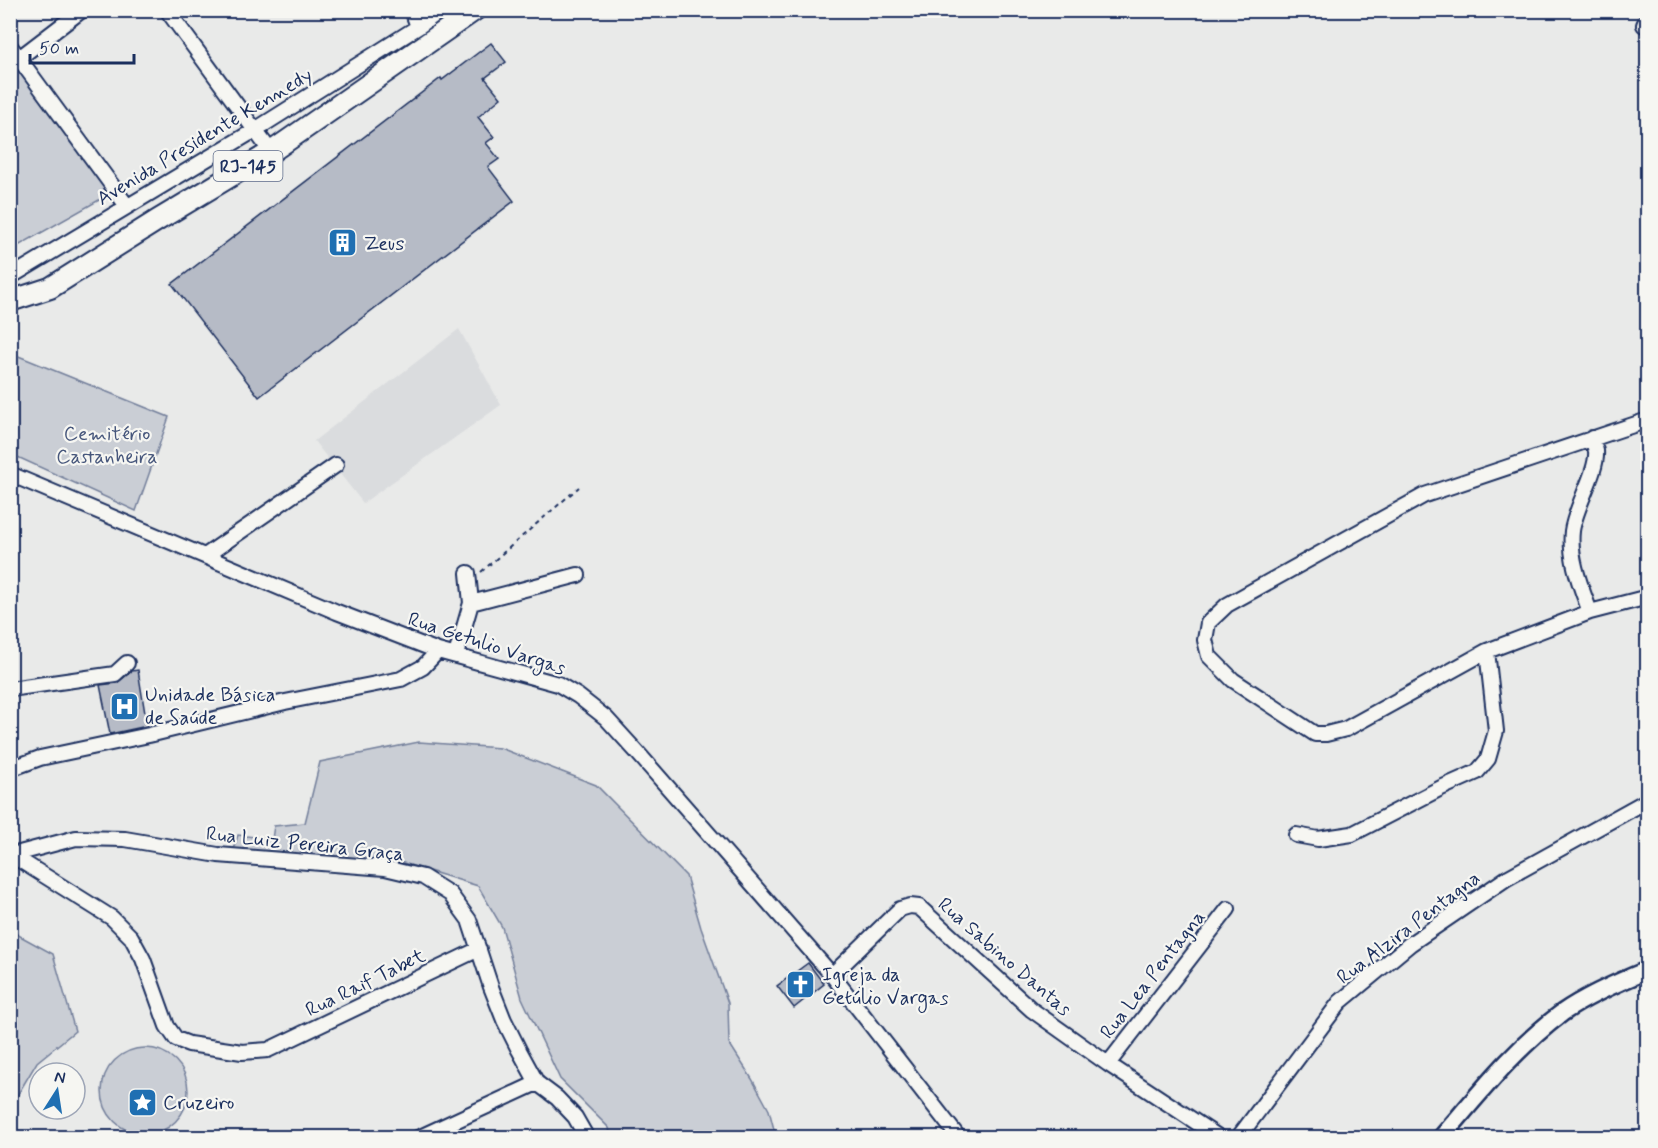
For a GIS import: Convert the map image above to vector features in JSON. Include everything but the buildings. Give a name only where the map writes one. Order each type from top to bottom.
[{"type":"main road","name":"RJ-145","points":[[10,301],[50,288],[271,152],[475,10]]},
{"type":"street","points":[[15,62],[82,10]]},
{"type":"street","points":[[167,10],[271,152]]},
{"type":"street","points":[[412,10],[418,27]]},
{"type":"street","name":"Avenida Presidente Kennedy","points":[[10,277],[255,130],[418,27],[441,10]]},
{"type":"street","points":[[10,46],[15,62],[127,206]]},
{"type":"street","points":[[1647,420],[1425,495],[1227,605],[1208,623],[1205,640],[1209,656],[1233,680],[1315,734],[1326,734],[1346,729],[1487,651],[1590,612],[1647,597]]},
{"type":"street","points":[[1590,612],[1576,572],[1571,546],[1572,530],[1580,501],[1591,476],[1596,452],[1592,438]]},
{"type":"street","points":[[205,556],[336,465]]},
{"type":"street","name":"Rua Getulio Vargas","points":[[10,474],[337,612],[438,651],[558,684],[578,696],[606,718],[832,975],[959,1137]]},
{"type":"street","points":[[471,603],[578,575]]},
{"type":"street","points":[[456,656],[471,603],[469,577]]},
{"type":"street","points":[[10,769],[40,758],[149,735],[285,702],[401,679],[423,667],[438,651]]},
{"type":"street","points":[[1296,835],[1318,839],[1353,834],[1477,772],[1488,759],[1496,731],[1487,651]]},
{"type":"street","points":[[10,689],[115,674],[127,663]]},
{"type":"street","name":"Rua Alzira Pentagna","points":[[1238,1137],[1340,1002],[1366,980],[1410,944],[1507,878],[1647,800]]},
{"type":"street","name":"Rua Luiz Pereira Graça","points":[[11,854],[76,838],[125,839],[218,855],[385,868],[423,877],[450,894],[469,920],[504,1020],[537,1083],[575,1116],[587,1137]]},
{"type":"street","name":"Rua Raif Tabet","points":[[11,854],[112,918],[130,937],[142,959],[167,1026],[176,1039],[213,1048],[242,1052],[268,1050],[479,948]]},
{"type":"street","name":"Rua Sabino Dantas","points":[[832,975],[900,909],[910,906],[919,907],[1032,1010],[1108,1064],[1220,1137]]},
{"type":"street","name":"Rua Lea Pentagna","points":[[1108,1064],[1228,909]]},
{"type":"street","points":[[1441,1137],[1507,1062],[1561,1014],[1584,999],[1647,970]]},
{"type":"street","points":[[418,1137],[537,1083]]},
{"type":"path","points":[[469,577],[579,487]]},
{"type":"shaded area","points":[[459,329],[501,405],[363,503],[314,441]]},
{"type":"green space","points":[[19,63],[115,191],[11,250],[10,69]]},
{"type":"green space","name":"Cemitério Castanheira","points":[[11,353],[169,417],[136,511],[11,454]]},
{"type":"green space","points":[[419,742],[500,748],[596,785],[686,876],[701,928],[728,1003],[729,1043],[769,1110],[776,1137],[611,1137],[609,1128],[560,1079],[522,998],[502,927],[478,886],[397,861],[233,850],[238,835],[272,839],[274,826],[305,823],[320,762]]},
{"type":"green space","points":[[11,931],[53,954],[75,1031],[38,1061],[27,1061],[27,1079],[11,1106]]},
{"type":"green space","points":[[145,1048],[169,1055],[181,1067],[188,1091],[181,1115],[169,1127],[145,1134],[121,1127],[109,1115],[102,1091],[109,1067],[121,1055]]},
{"type":"place","name":"Zeus","points":[[343,243]]},
{"type":"place","name":"Unidade Básica de Saúde","points":[[124,706]]},
{"type":"place","name":"Igreja da Getúlio Vargas","points":[[801,985]]},
{"type":"place","name":"Cruzeiro","points":[[142,1102]]}]
